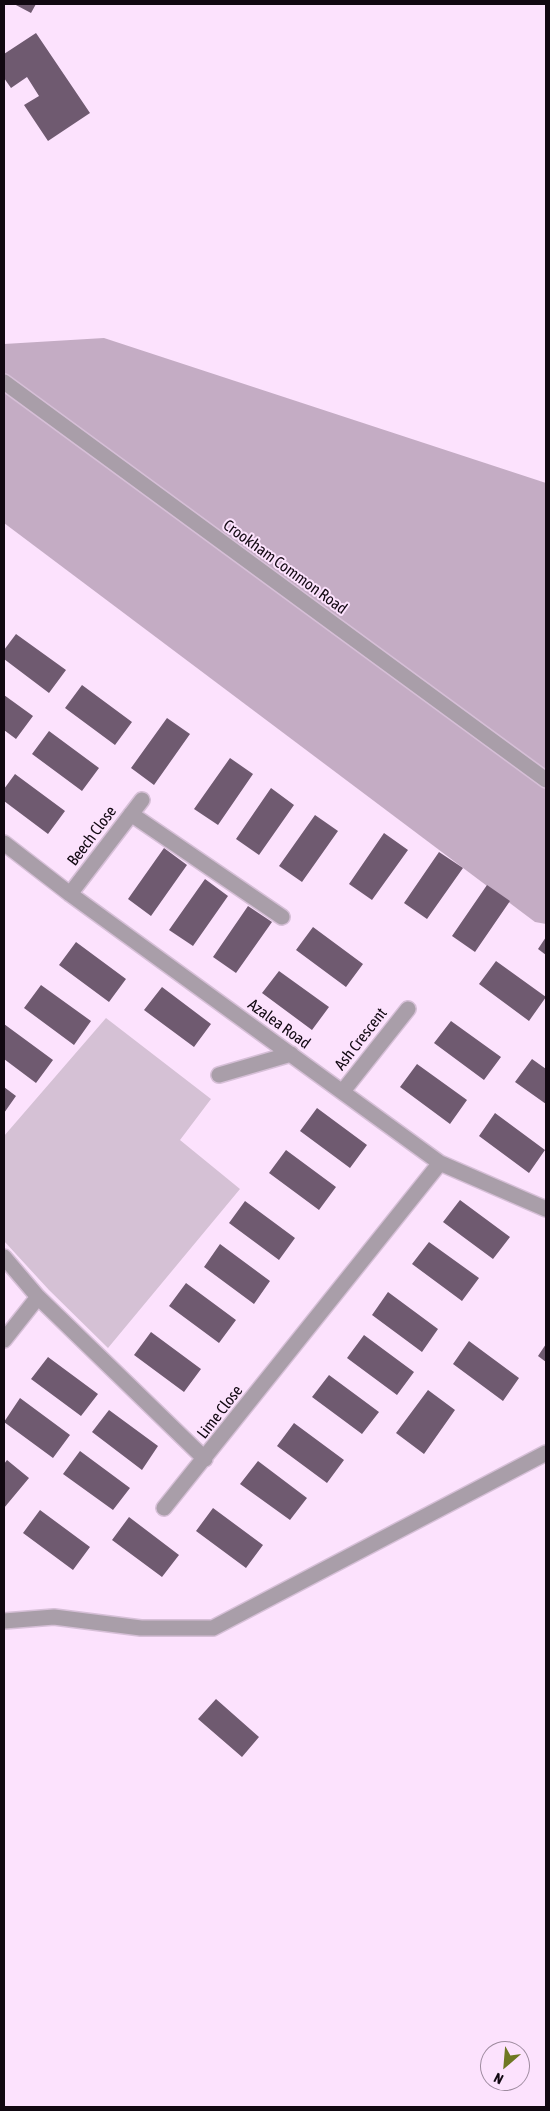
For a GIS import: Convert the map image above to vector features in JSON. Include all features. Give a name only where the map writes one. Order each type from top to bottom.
[{"type":"street","name":"Crookham Common Road","points":[[4,382],[546,780]]},
{"type":"street","name":"Beech Close","points":[[70,894],[142,800]]},
{"type":"street","points":[[131,814],[282,917]]},
{"type":"street","name":"Azalea Road","points":[[4,843],[70,894],[440,1163],[546,1210]]},
{"type":"street","name":"Ash Crescent","points":[[343,1091],[408,1009]]},
{"type":"street","points":[[219,1075],[291,1054]]},
{"type":"street","name":"Lime Close","points":[[4,1257],[38,1297],[205,1459],[440,1163]]},
{"type":"street","points":[[4,1340],[38,1297]]},
{"type":"street","points":[[4,1621],[54,1617],[142,1628],[214,1628],[546,1453]]},
{"type":"street","points":[[164,1508],[205,1459]]},
{"type":"shaded area","points":[[104,338],[546,483],[546,924],[535,922],[4,523],[4,344]]},
{"type":"shaded area","points":[[106,1018],[211,1099],[180,1140],[240,1189],[108,1348],[49,1290],[4,1241],[4,1136]]},
{"type":"building","points":[[14,4],[36,4],[31,13]]},
{"type":"building","points":[[36,33],[90,113],[48,141],[24,105],[39,96],[27,77],[11,88],[4,78],[4,54]]},
{"type":"building","points":[[16,634],[66,670],[49,693],[4,659],[4,650]]},
{"type":"building","points":[[82,685],[132,722],[115,745],[65,708]]},
{"type":"building","points":[[4,695],[33,716],[16,739],[4,730]]},
{"type":"building","points":[[167,718],[190,734],[154,785],[131,768]]},
{"type":"building","points":[[49,731],[99,768],[82,791],[32,754]]},
{"type":"building","points":[[230,758],[253,774],[218,825],[194,809]]},
{"type":"building","points":[[15,774],[65,811],[48,834],[4,801],[4,789]]},
{"type":"building","points":[[271,788],[294,805],[259,855],[236,839]]},
{"type":"building","points":[[315,815],[338,831],[302,882],[279,866]]},
{"type":"building","points":[[384,833],[408,850],[372,900],[349,884]]},
{"type":"building","points":[[164,848],[187,865],[151,916],[128,899]]},
{"type":"building","points":[[439,852],[463,868],[427,919],[404,903]]},
{"type":"building","points":[[205,879],[228,896],[193,946],[169,930]]},
{"type":"building","points":[[487,885],[510,901],[475,952],[452,936]]},
{"type":"building","points":[[248,906],[272,922],[236,973],[213,957]]},
{"type":"building","points":[[313,927],[363,964],[346,987],[296,950]]},
{"type":"building","points":[[546,937],[546,955],[538,949]]},
{"type":"building","points":[[76,942],[126,979],[109,1002],[59,965]]},
{"type":"building","points":[[496,961],[546,997],[529,1021],[479,984]]},
{"type":"building","points":[[279,971],[329,1007],[312,1030],[262,993]]},
{"type":"building","points":[[41,985],[91,1021],[74,1045],[24,1008]]},
{"type":"building","points":[[162,987],[211,1024],[194,1047],[144,1010]]},
{"type":"building","points":[[451,1021],[501,1057],[484,1080],[434,1043]]},
{"type":"building","points":[[4,1024],[53,1060],[36,1083],[4,1059]]},
{"type":"building","points":[[532,1059],[546,1069],[546,1104],[515,1082]]},
{"type":"building","points":[[417,1064],[467,1100],[450,1124],[400,1087]]},
{"type":"building","points":[[4,1087],[16,1096],[4,1113]]},
{"type":"building","points":[[317,1108],[367,1145],[350,1168],[300,1131]]},
{"type":"building","points":[[495,1113],[545,1150],[529,1173],[479,1136]]},
{"type":"building","points":[[286,1150],[336,1187],[319,1210],[269,1173]]},
{"type":"building","points":[[460,1200],[510,1237],[493,1259],[443,1222]]},
{"type":"building","points":[[245,1201],[295,1238],[279,1260],[229,1223]]},
{"type":"building","points":[[429,1242],[479,1278],[462,1301],[412,1264]]},
{"type":"building","points":[[220,1244],[270,1281],[254,1304],[204,1267]]},
{"type":"building","points":[[186,1283],[236,1320],[219,1343],[169,1306]]},
{"type":"building","points":[[388,1292],[438,1329],[422,1352],[372,1315]]},
{"type":"building","points":[[151,1332],[201,1369],[184,1392],[134,1355]]},
{"type":"building","points":[[364,1335],[414,1372],[397,1395],[347,1358]]},
{"type":"building","points":[[469,1341],[519,1378],[503,1401],[453,1364]]},
{"type":"building","points":[[546,1344],[546,1362],[538,1356]]},
{"type":"building","points":[[48,1357],[98,1394],[81,1416],[31,1379]]},
{"type":"building","points":[[329,1375],[379,1412],[362,1434],[312,1397]]},
{"type":"building","points":[[428,1390],[455,1410],[424,1454],[396,1433]]},
{"type":"building","points":[[20,1398],[70,1435],[53,1458],[4,1422]]},
{"type":"building","points":[[109,1410],[158,1446],[142,1470],[92,1432]]},
{"type":"building","points":[[294,1423],[344,1460],[327,1483],[277,1446]]},
{"type":"building","points":[[80,1451],[130,1488],[113,1510],[63,1474]]},
{"type":"building","points":[[7,1460],[29,1478],[4,1508],[4,1464]]},
{"type":"building","points":[[258,1461],[307,1498],[290,1520],[240,1484]]},
{"type":"building","points":[[213,1508],[263,1545],[246,1568],[196,1531]]},
{"type":"building","points":[[40,1510],[90,1547],[73,1570],[23,1533]]},
{"type":"building","points":[[129,1517],[179,1555],[162,1577],[112,1540]]},
{"type":"building","points":[[216,1699],[259,1737],[242,1757],[198,1719]]}]
